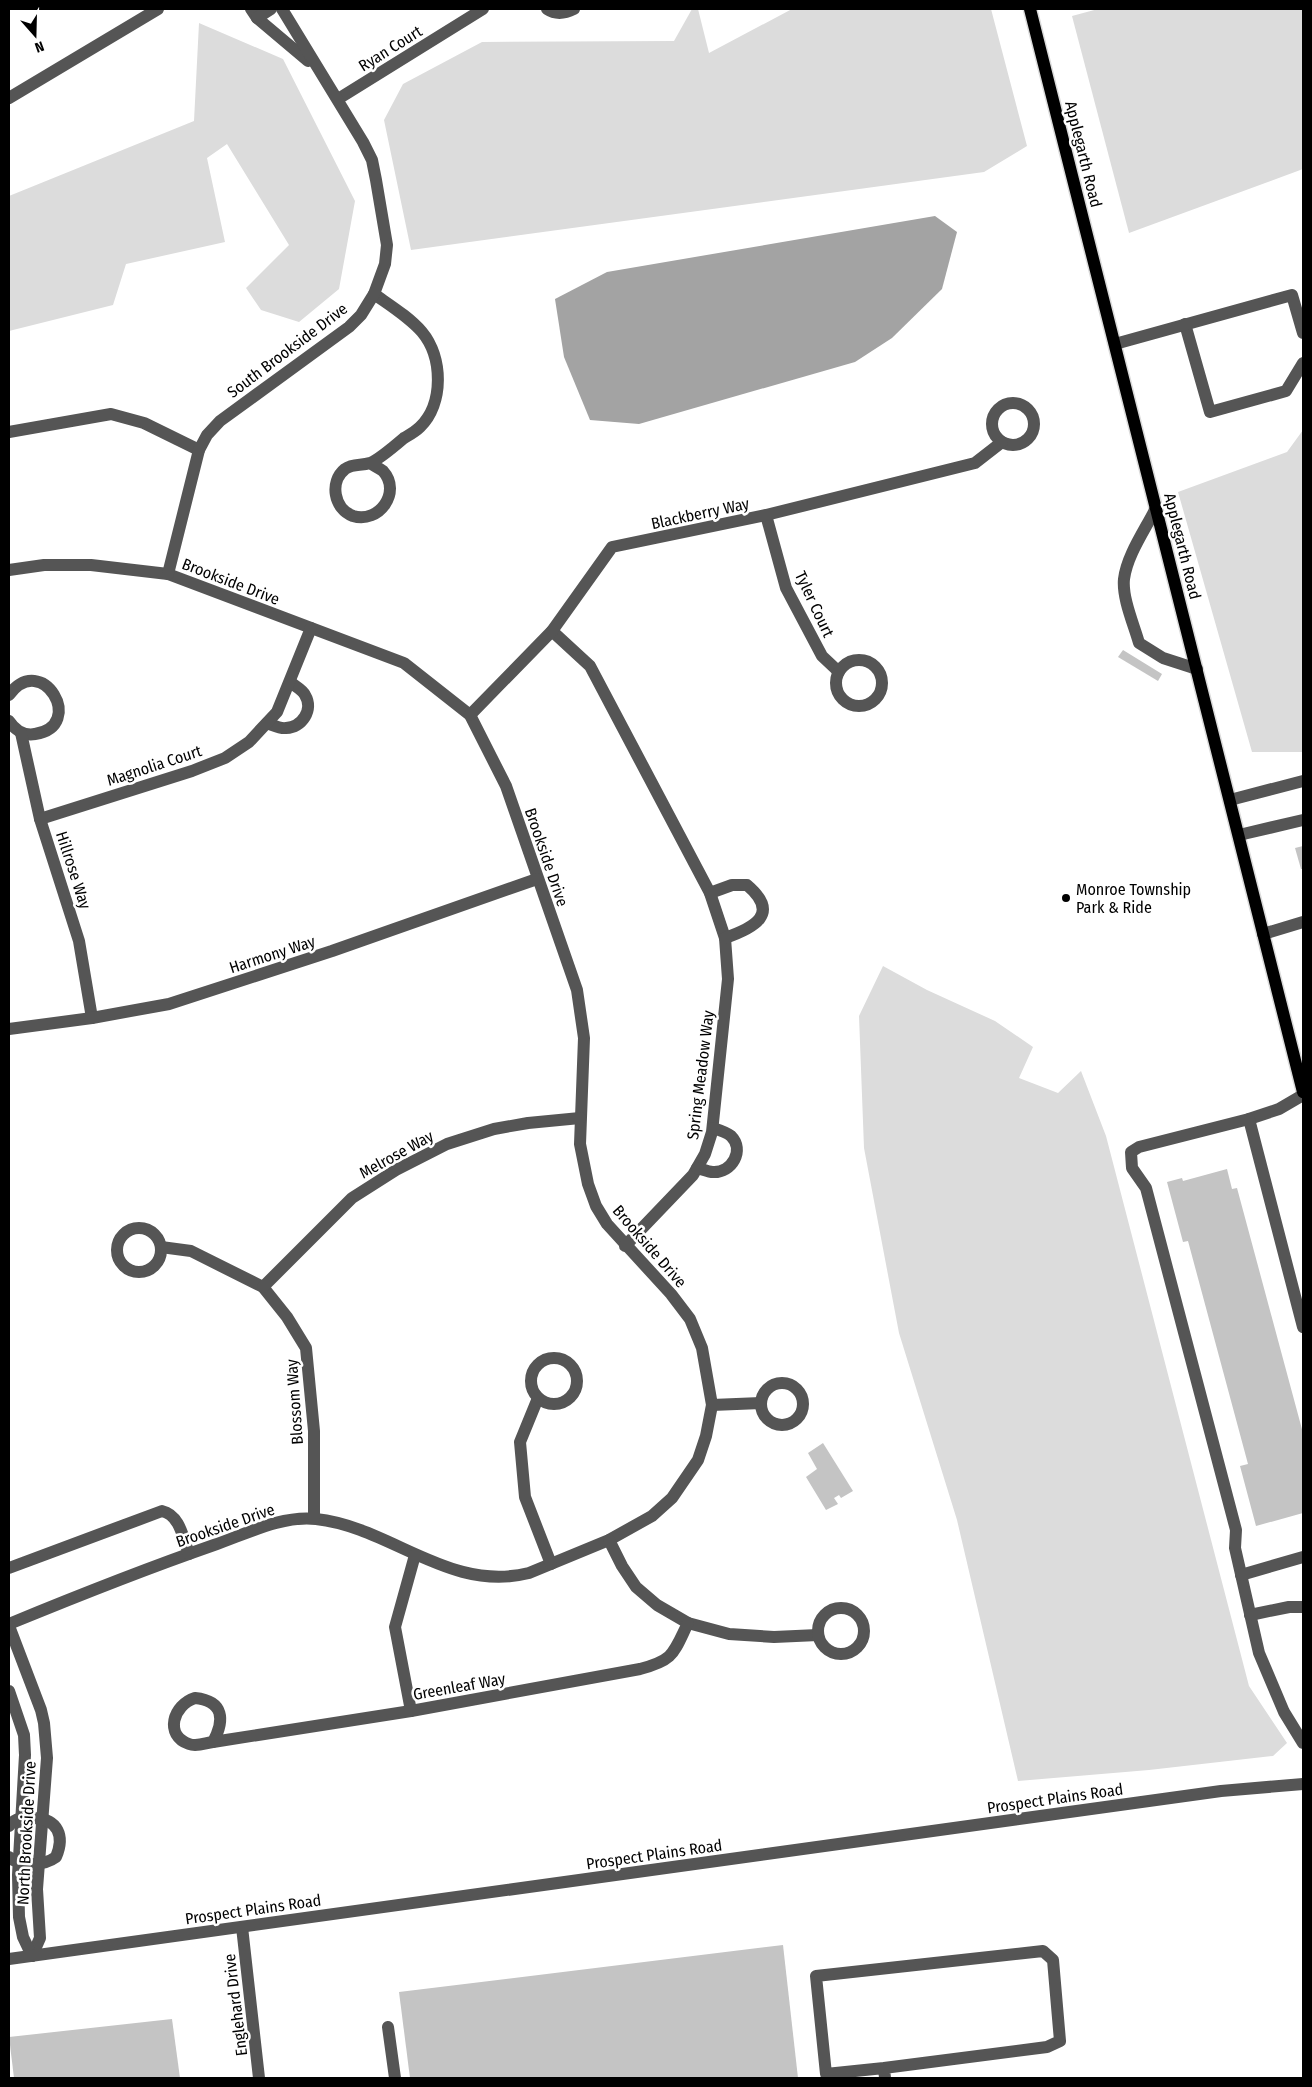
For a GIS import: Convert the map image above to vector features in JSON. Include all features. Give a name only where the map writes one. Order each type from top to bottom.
[{"type":"main road","name":"Applegarth Road","points":[[1030,9],[1303,1093]]},
{"type":"street","points":[[9,98],[158,9]]},
{"type":"street","points":[[254,13],[271,9]]},
{"type":"street","name":"South Brookside Drive","points":[[168,574],[199,450],[207,435],[220,421],[349,327],[361,315],[374,294],[385,264],[387,245],[372,160],[338,100],[316,68],[282,9]]},
{"type":"street","name":"Ryan Court","points":[[338,100],[483,9]]},
{"type":"street","points":[[547,9],[557,14],[566,13],[574,9]]},
{"type":"street","name":"South Brookside Drive","points":[[254,13],[316,68]]},
{"type":"street","points":[[370,463],[382,471],[388,480],[390,491],[388,501],[382,510],[372,516],[362,518],[351,515],[343,509],[337,500],[335,490],[337,479],[344,470],[352,465],[370,463],[420,427],[429,415],[436,398],[438,373],[433,350],[423,333],[410,320],[374,294]]},
{"type":"street","points":[[1115,344],[1292,295],[1303,333]]},
{"type":"street","points":[[1185,324],[1210,412],[1286,390],[1303,363]]},
{"type":"street","points":[[9,432],[111,414],[144,423],[199,450]]},
{"type":"street","name":"Blackberry Way","points":[[470,715],[552,631],[612,547],[766,516],[975,462],[994,450],[1002,442]]},
{"type":"street","points":[[1156,508],[1131,558],[1124,580],[1128,605],[1139,643],[1163,658],[1197,669]]},
{"type":"street","name":"Tyler Court","points":[[766,516],[786,588],[822,656],[839,672]]},
{"type":"street","name":"Brookside Drive","points":[[9,570],[44,565],[91,565],[168,574],[404,663],[470,715],[506,786],[577,990],[584,1038],[580,1144],[588,1184],[596,1206],[603,1218],[625,1246],[671,1294],[690,1320],[702,1348],[712,1405],[701,1452],[686,1479],[672,1498],[652,1516],[609,1540],[517,1576],[492,1578],[468,1574],[414,1555],[356,1528],[314,1518],[278,1522],[189,1554],[9,1625]]},
{"type":"street","name":"Magnolia Court","points":[[40,819],[225,758],[249,742],[277,712],[311,628]]},
{"type":"street","name":"Spring Meadow Way","points":[[552,631],[590,666],[710,893],[725,938],[728,980],[713,1128],[706,1154],[693,1175],[625,1246]]},
{"type":"street","points":[[9,695],[13,688],[22,683],[33,681],[43,683],[52,689],[57,698],[59,709],[56,719],[50,728],[41,733],[31,735],[20,733]]},
{"type":"street","points":[[267,723],[284,728],[295,727],[302,722],[307,713],[308,702],[305,693],[290,682]]},
{"type":"street","name":"Hillrose Way","points":[[9,721],[20,733],[40,819],[79,941],[92,1018]]},
{"type":"street","points":[[1230,800],[1303,781]]},
{"type":"street","points":[[1239,835],[1303,820]]},
{"type":"street","name":"Harmony Way","points":[[9,1029],[92,1018],[169,1004],[332,951],[537,879]]},
{"type":"street","points":[[710,893],[732,885],[747,885],[755,892],[761,904],[762,913],[757,924],[746,931],[725,938]]},
{"type":"street","points":[[1264,934],[1303,922]]},
{"type":"street","points":[[1303,1093],[1279,1109],[1249,1119],[1139,1148],[1131,1152],[1130,1159],[1132,1168],[1146,1188],[1236,1530],[1235,1548],[1264,1668],[1284,1712],[1303,1743]]},
{"type":"street","name":"Melrose Way","points":[[264,1287],[352,1198],[396,1170],[447,1144],[494,1129],[528,1122],[580,1118]]},
{"type":"street","points":[[1249,1119],[1303,1327]]},
{"type":"street","points":[[697,1168],[713,1173],[724,1170],[732,1164],[736,1155],[736,1145],[731,1137],[713,1128]]},
{"type":"street","name":"Blossom Way","points":[[161,1247],[191,1251],[264,1287],[287,1317],[306,1348],[314,1431],[314,1518]]},
{"type":"street","points":[[538,1398],[520,1442],[525,1497],[551,1564]]},
{"type":"street","points":[[712,1405],[761,1403]]},
{"type":"street","points":[[9,1568],[162,1511],[170,1513],[175,1518],[189,1554]]},
{"type":"street","points":[[609,1540],[622,1566],[636,1587],[657,1605],[688,1624],[729,1634],[774,1637],[818,1635]]},
{"type":"street","points":[[411,1711],[395,1628],[414,1555]]},
{"type":"street","points":[[1241,1575],[1303,1557]]},
{"type":"street","points":[[1250,1615],[1289,1607],[1303,1607]]},
{"type":"street","name":"Greenleaf Way","points":[[213,1742],[411,1711],[640,1669],[663,1663],[676,1649],[688,1624]]},
{"type":"street","name":"North Brookside Drive","points":[[9,1625],[44,1723],[46,1758],[37,1889],[40,1938],[32,1956]]},
{"type":"street","name":"North Brookside Drive","points":[[9,1691],[24,1735],[22,1818],[14,1860],[19,1917],[23,1937],[32,1956]]},
{"type":"street","name":"Prospect Plains Road","points":[[9,1959],[1221,1791],[1303,1784]]},
{"type":"street","points":[[9,1826],[22,1818],[42,1818],[50,1821],[55,1826],[60,1837],[56,1857],[46,1863],[39,1864],[14,1860]]},
{"type":"street","name":"Englehard Drive","points":[[242,1927],[259,2078]]},
{"type":"street","points":[[1043,1951],[1053,1960],[1060,2041],[1047,2047],[884,2073],[826,2074],[816,1976],[1043,1951]]},
{"type":"street","points":[[388,2027],[395,2078]]},
{"type":"shaded area","points":[[692,9],[698,9],[709,53],[792,9],[991,9],[1027,146],[984,172],[411,250],[384,120],[403,84],[482,42],[674,41]]},
{"type":"shaded area","points":[[1098,9],[1303,9],[1303,169],[1129,233],[1072,16]]},
{"type":"shaded area","points":[[199,23],[283,59],[355,201],[339,289],[299,322],[261,310],[246,288],[289,245],[227,144],[207,158],[225,242],[126,264],[113,305],[9,331],[9,196],[194,121]]},
{"type":"shaded area","points":[[935,216],[957,232],[942,289],[892,338],[855,362],[639,424],[590,420],[564,357],[555,299],[607,272]]},
{"type":"shaded area","points":[[1303,430],[1303,752],[1252,752],[1178,492],[1287,452]]},
{"type":"shaded area","points":[[883,966],[927,990],[995,1021],[1033,1047],[1019,1078],[1058,1093],[1081,1071],[1106,1136],[1249,1686],[1287,1743],[1273,1756],[1149,1770],[1018,1781],[957,1520],[899,1333],[864,1148],[859,1016]]},
{"type":"building","points":[[1123,650],[1162,674],[1158,681],[1118,657]]},
{"type":"building","points":[[1303,846],[1303,869],[1301,869],[1295,848]]},
{"type":"building","points":[[1227,1169],[1232,1189],[1237,1188],[1303,1433],[1303,1513],[1256,1526],[1240,1466],[1248,1464],[1188,1241],[1183,1242],[1167,1182],[1182,1178],[1183,1181]]},
{"type":"building","points":[[823,1443],[853,1491],[841,1498],[839,1495],[834,1498],[838,1504],[826,1510],[806,1477],[817,1469],[808,1453]]},
{"type":"building","points":[[783,1945],[798,2078],[410,2078],[399,1992]]},
{"type":"building","points":[[172,2019],[180,2078],[14,2078],[9,2037]]},
{"type":"place","name":"Monroe Township Park & Ride","points":[[1066,898]]}]
